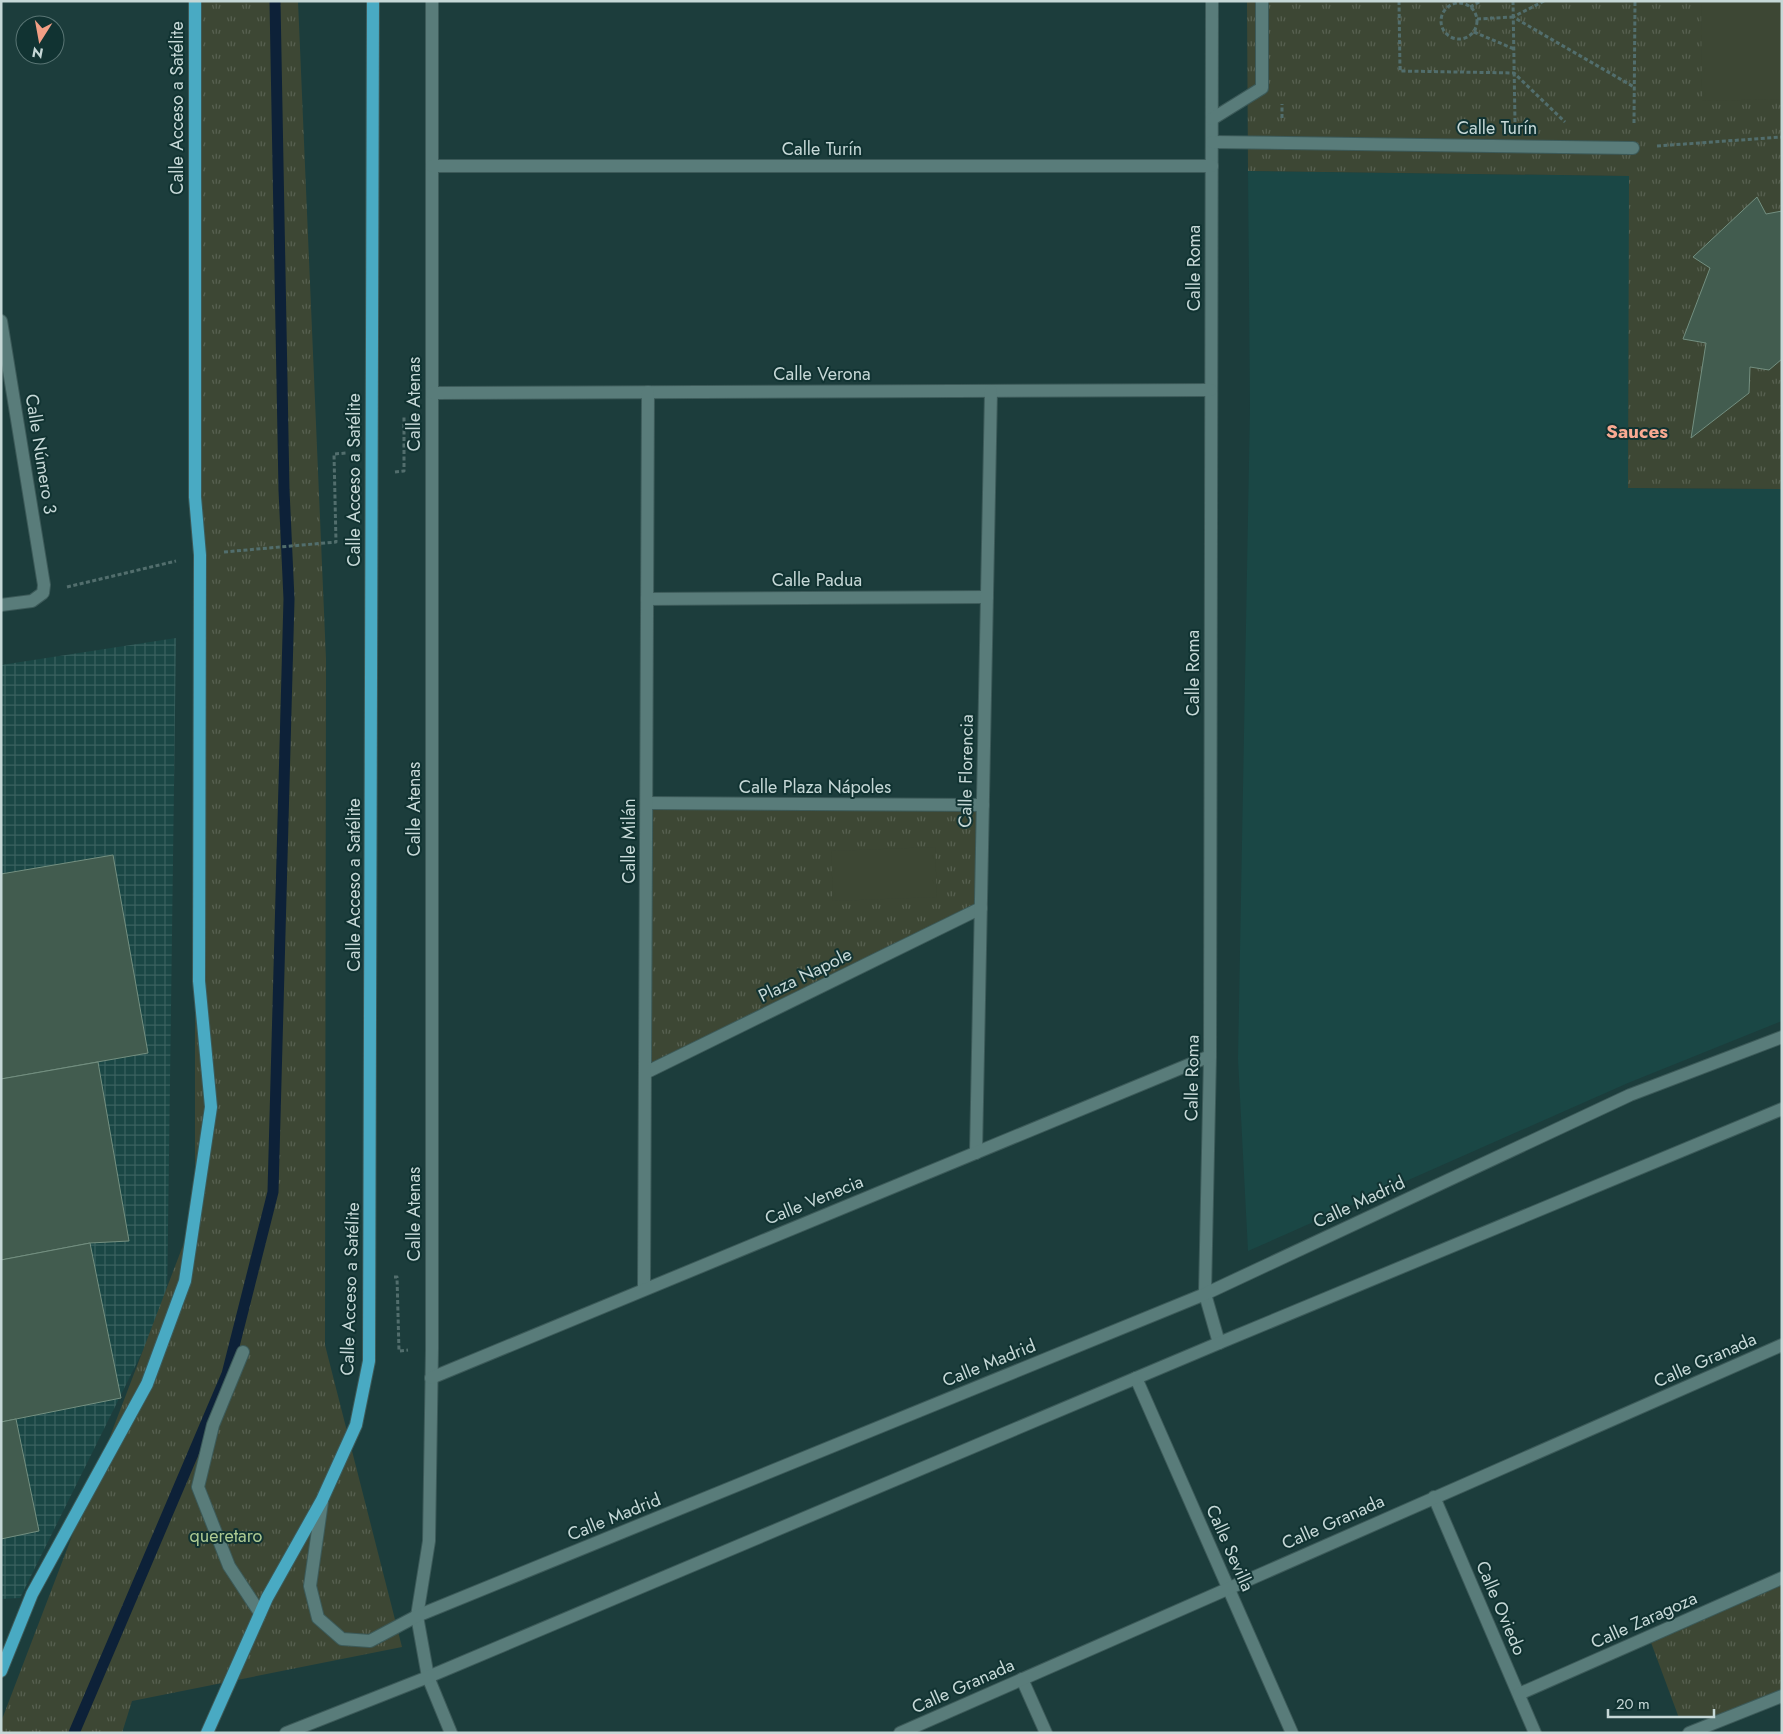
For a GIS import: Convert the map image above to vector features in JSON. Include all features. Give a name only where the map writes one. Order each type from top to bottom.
[{"type":"main road","name":"Calle Acceso a Satélite","points":[[1,1671],[32,1594],[146,1384],[185,1281],[211,1107],[199,981],[200,555],[195,497],[195,1]]},
{"type":"main road","name":"Calle Acceso a Satélite","points":[[207,1733],[260,1613],[322,1500],[356,1425],[369,1361],[373,1]]},
{"type":"street","name":"Calle Atenas","points":[[432,1],[432,1349],[429,1541],[417,1616],[428,1677],[451,1733]]},
{"type":"street","name":"Calle Roma","points":[[1212,1],[1210,1056],[1205,1294],[1219,1343]]},
{"type":"street","points":[[1212,119],[1262,88],[1262,1]]},
{"type":"street","name":"Calle Turín","points":[[1212,142],[1633,148]]},
{"type":"street","name":"Calle Turín","points":[[432,166],[1212,166]]},
{"type":"street","name":"Calle Número 3","points":[[1,321],[6,383],[44,585],[42,593]]},
{"type":"street","name":"Calle Florencia","points":[[976,1153],[992,390]]},
{"type":"street","name":"Calle Verona","points":[[432,399],[648,392],[1212,390]]},
{"type":"street","name":"Calle Milán","points":[[644,1289],[648,392]]},
{"type":"street","points":[[1,605],[32,601],[42,593]]},
{"type":"street","name":"Calle Padua","points":[[647,599],[987,597]]},
{"type":"street","name":"Calle Plaza Nápoles","points":[[647,803],[983,805]]},
{"type":"street","name":"Plaza Napole","points":[[645,1073],[981,908]]},
{"type":"street","name":"Calle Madrid","points":[[322,1500],[310,1586],[318,1618],[342,1639],[370,1641],[417,1616],[1205,1294],[1630,1095],[1782,1037]]},
{"type":"street","name":"Calle Venecia","points":[[431,1378],[1210,1056]]},
{"type":"street","points":[[289,1732],[428,1677],[1219,1343],[1782,1109]]},
{"type":"street","name":"Calle Granada","points":[[900,1733],[1228,1587],[1782,1345]]},
{"type":"street","points":[[243,1352],[213,1425],[198,1487],[229,1566],[260,1613]]},
{"type":"street","name":"Calle Sevilla","points":[[1136,1378],[1292,1733]]},
{"type":"street","name":"Calle Oviedo","points":[[1434,1497],[1520,1694],[1535,1733]]},
{"type":"street","name":"Calle Zaragoza","points":[[1520,1694],[1782,1578]]},
{"type":"street","points":[[1022,1678],[1046,1733]]},
{"type":"street","points":[[1689,1733],[1782,1696]]},
{"type":"path","points":[[1399,1],[1400,71],[1514,73],[1591,147]]},
{"type":"path","points":[[1470,7],[1481,1]]},
{"type":"path","points":[[1513,1],[1515,146]]},
{"type":"path","points":[[1477,19],[1514,17],[1544,1]]},
{"type":"path","points":[[1635,1],[1633,148],[1782,137]]},
{"type":"path","points":[[1457,3],[1470,7],[1477,19],[1474,32],[1462,40],[1448,36],[1440,24],[1441,16],[1450,5],[1457,3]]},
{"type":"path","points":[[1514,17],[1634,87]]},
{"type":"path","points":[[1474,32],[1514,49]]},
{"type":"path","points":[[372,474],[404,471],[405,405],[432,399]]},
{"type":"path","points":[[248,549],[336,542],[334,454],[372,451]]},
{"type":"path","points":[[42,593],[200,555]]},
{"type":"path","points":[[370,1278],[397,1277],[399,1351],[432,1349]]},
{"type":"shaded area","points":[[1248,171],[1630,176],[1628,488],[1782,489],[1782,1021],[1628,1083],[1248,1251],[1238,1059],[1250,408]]},
{"type":"shaded area","points":[[176,638],[167,1302],[20,1598],[1,1599],[1,665]]},
{"type":"green space","name":"queretaro","points":[[195,1],[298,1],[326,659],[325,1345],[402,1647],[132,1701],[122,1733],[1,1733],[1,1722],[195,1214]]},
{"type":"green space","points":[[1247,1],[1782,1],[1782,489],[1628,488],[1629,176],[1248,171]]},
{"type":"green space","points":[[1701,1],[1782,1],[1782,99],[1702,101]]},
{"type":"green space","points":[[647,803],[983,805],[981,908],[645,1073]]},
{"type":"green space","points":[[935,847],[937,897],[833,901],[831,851]]},
{"type":"green space","points":[[1782,1579],[1782,1691],[1711,1718],[1679,1718],[1649,1637]]},
{"type":"building","points":[[1757,197],[1766,214],[1782,211],[1782,359],[1769,370],[1750,367],[1749,393],[1691,438],[1706,343],[1683,339],[1710,268],[1693,257]]},
{"type":"building","points":[[113,855],[148,1053],[1,1079],[1,874]]},
{"type":"building","points":[[98,1062],[129,1241],[90,1243],[1,1260],[1,1079]]},
{"type":"building","points":[[90,1243],[121,1398],[1,1422],[1,1260]]},
{"type":"building","points":[[16,1419],[39,1531],[1,1539],[1,1422]]},
{"type":"waterway","points":[[74,1733],[227,1374],[273,1192],[289,599],[284,490],[275,1]]},
{"type":"district","name":"Sauces","points":[[1637,431]]}]
